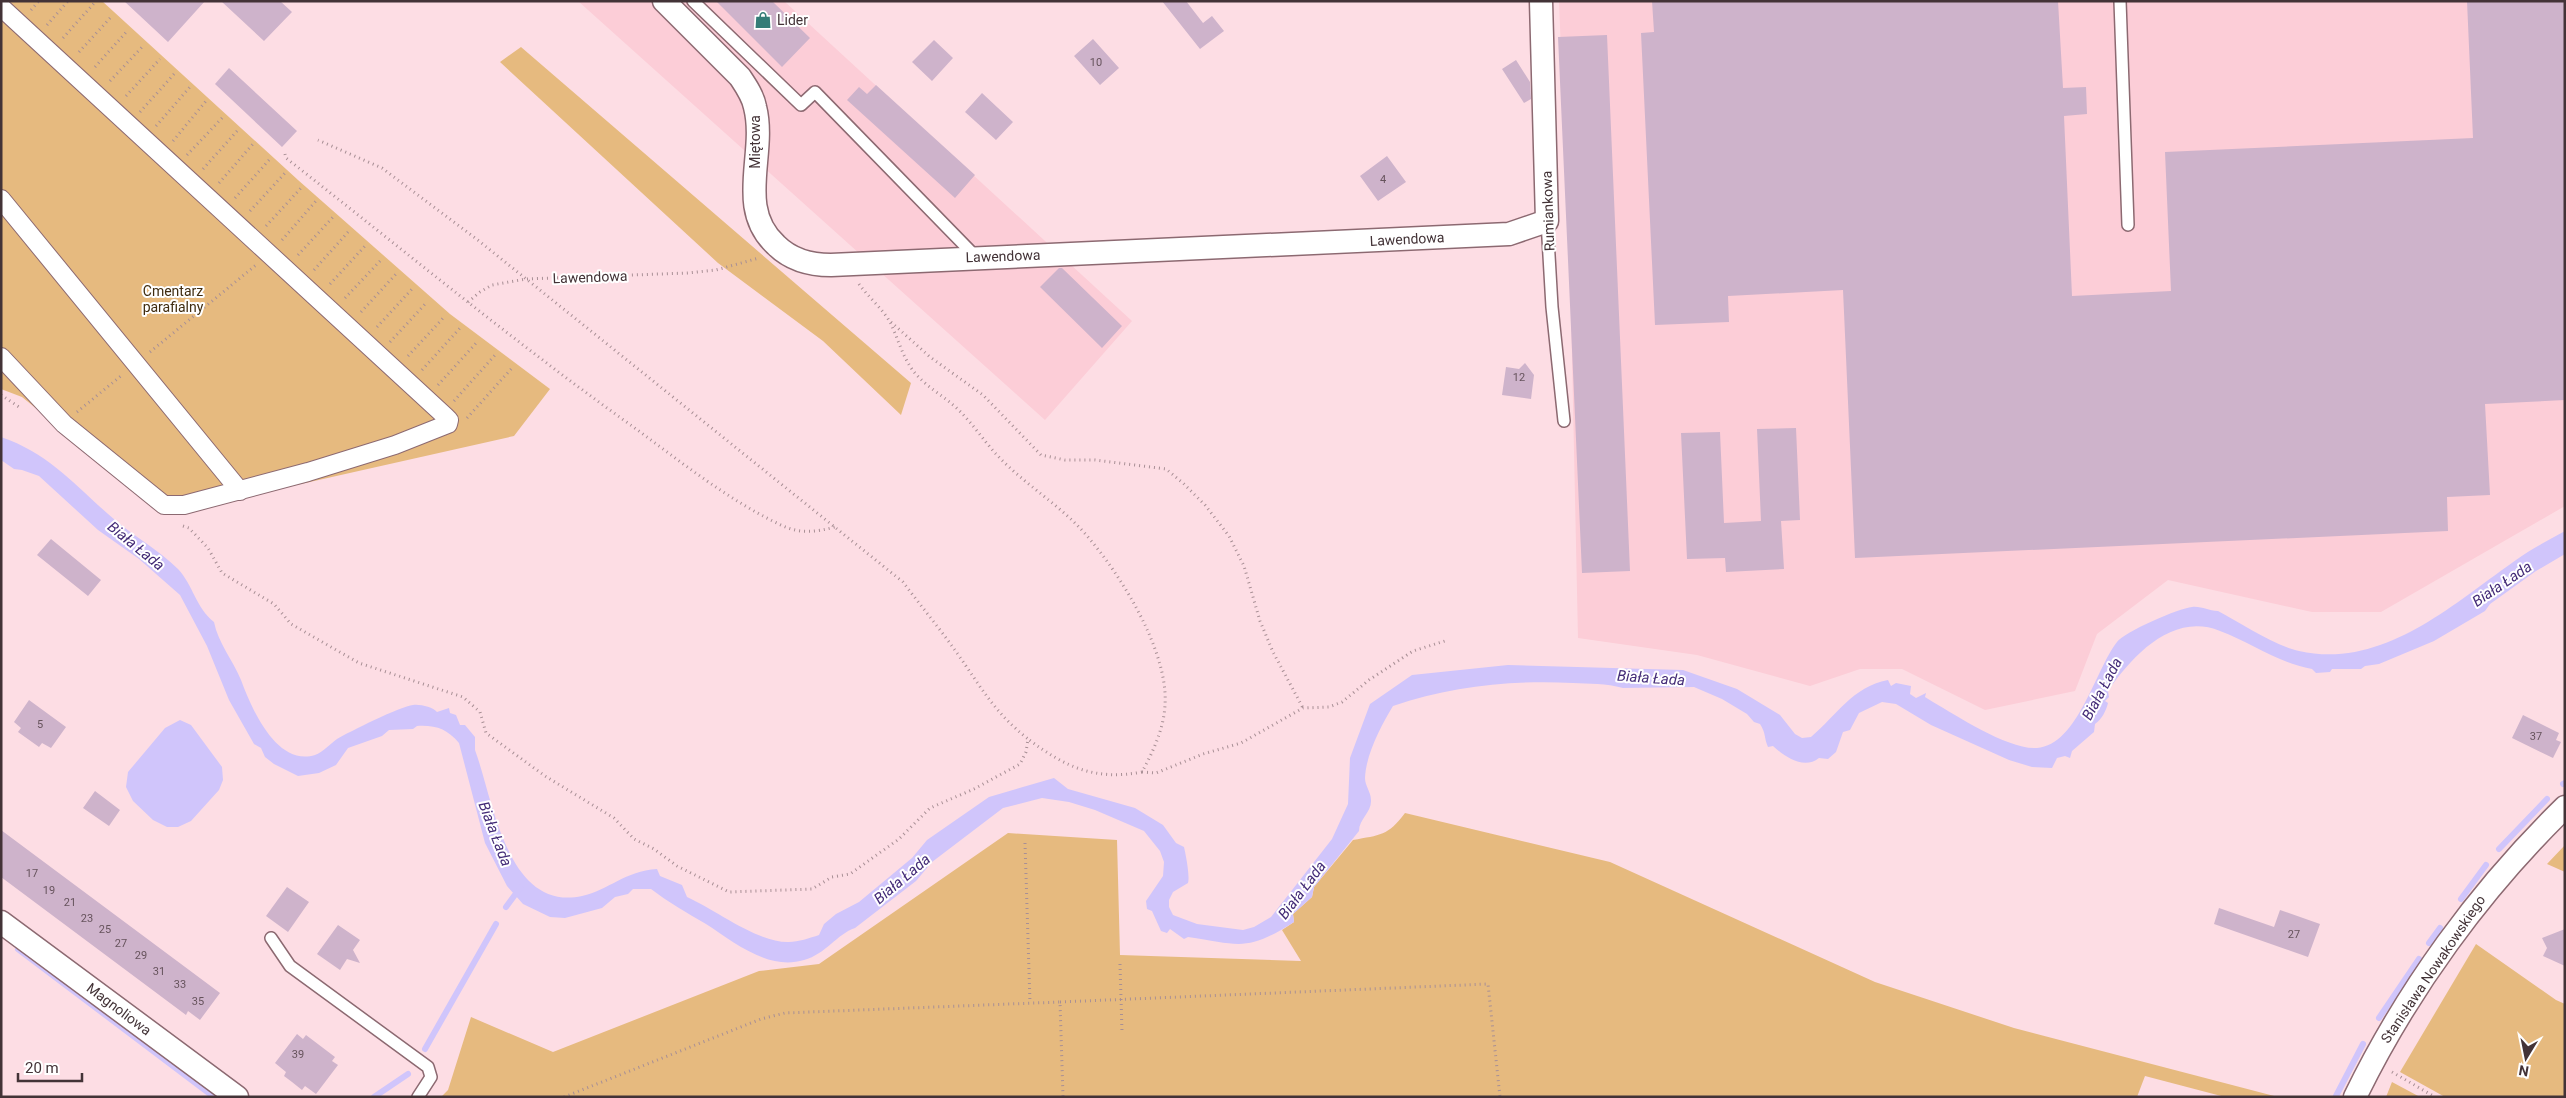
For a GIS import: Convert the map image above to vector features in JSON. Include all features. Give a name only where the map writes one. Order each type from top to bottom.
[{"type":"street","name":"Miętowa","points":[[664,1],[740,77],[750,92],[757,117],[754,208],[764,232],[781,250]]},
{"type":"street","name":"Rumiankowa","points":[[1541,1],[1548,221]]},
{"type":"street","points":[[1,7],[445,419],[395,445],[240,491],[178,506],[164,505],[64,424],[1,357]]},
{"type":"street","points":[[1,199],[240,491]]},
{"type":"street","name":"Lawendowa","points":[[781,250],[808,263],[851,265],[976,257],[1509,234],[1548,221]]},
{"type":"street","name":"Stanisława Nowakowskiego","points":[[2355,1097],[2374,1058],[2433,964],[2490,886],[2565,807]]},
{"type":"street","name":"Magnoliowa","points":[[1,922],[237,1097]]},
{"type":"lane","points":[[692,1],[802,104],[815,92],[976,257]]},
{"type":"lane","points":[[2120,1],[2128,225]]},
{"type":"lane","name":"Rumiankowa","points":[[1548,221],[1552,307],[1564,421]]},
{"type":"lane","points":[[271,938],[290,966],[428,1067],[431,1076],[418,1097]]},
{"type":"path","points":[[34,38],[68,1]]},
{"type":"path","points":[[50,52],[96,1]]},
{"type":"path","points":[[66,67],[112,16]]},
{"type":"path","points":[[82,81],[128,30]]},
{"type":"path","points":[[97,96],[144,45]]},
{"type":"path","points":[[113,110],[160,59]]},
{"type":"path","points":[[128,125],[175,73]]},
{"type":"path","points":[[144,139],[190,87]]},
{"type":"path","points":[[161,155],[206,101]]},
{"type":"path","points":[[175,168],[222,117]]},
{"type":"path","points":[[191,183],[238,130]]},
{"type":"path","points":[[318,140],[382,168],[526,279],[903,582],[956,652],[990,703],[1008,724],[1054,758],[1099,775],[1119,776],[1142,772],[1156,773],[1203,754],[1241,743],[1303,708],[1329,707],[1342,702],[1369,680],[1413,651],[1448,640]]},
{"type":"path","points":[[206,197],[253,144]]},
{"type":"path","points":[[286,154],[286,158],[468,302],[582,390],[721,490],[783,526],[800,532],[811,532],[835,527]]},
{"type":"path","points":[[222,212],[270,160]]},
{"type":"path","points":[[237,226],[285,173]]},
{"type":"path","points":[[253,240],[301,188]]},
{"type":"path","points":[[64,424],[269,255],[316,202]]},
{"type":"path","points":[[285,270],[333,217]]},
{"type":"path","points":[[300,284],[349,231]]},
{"type":"path","points":[[316,299],[365,246]]},
{"type":"path","name":"Lawendowa","points":[[468,302],[492,285],[526,279],[704,272],[730,267],[781,250]]},
{"type":"path","points":[[332,313],[381,260]]},
{"type":"path","points":[[851,265],[857,282],[889,320],[930,357],[983,395],[1041,455],[1064,460],[1095,460],[1166,469],[1183,483],[1206,506],[1229,536],[1244,566],[1260,621],[1273,652],[1303,708]]},
{"type":"path","points":[[347,327],[396,274]]},
{"type":"path","points":[[363,342],[412,289]]},
{"type":"path","points":[[378,356],[427,302]]},
{"type":"path","points":[[394,371],[445,316]]},
{"type":"path","points":[[889,320],[914,372],[975,427],[997,456],[1076,525],[1102,552],[1135,603],[1157,657],[1163,677],[1166,703],[1163,721],[1142,772]]},
{"type":"path","points":[[409,385],[460,328]]},
{"type":"path","points":[[425,400],[478,341]]},
{"type":"path","points":[[445,419],[496,355]]},
{"type":"path","points":[[445,419],[467,418],[512,368]]},
{"type":"path","points":[[1,395],[26,412]]},
{"type":"path","points":[[176,523],[189,528],[208,548],[222,573],[274,604],[291,624],[359,663],[463,697],[480,712],[486,733],[545,776],[614,818],[634,840],[654,849],[677,866],[729,892],[812,889],[832,877],[850,874],[899,839],[930,808],[1020,764],[1026,752],[1028,739]]},
{"type":"path","points":[[1025,843],[1030,1003]]},
{"type":"path","points":[[1120,964],[1122,1032]]},
{"type":"path","points":[[564,1097],[761,1019],[785,1013],[1488,984],[1500,1097]]},
{"type":"path","points":[[1060,1002],[1063,1097]]},
{"type":"path","points":[[2374,1058],[2435,1097]]},
{"type":"shaded area","points":[[578,1],[784,1],[1132,321],[1045,420]]},
{"type":"shaded area","points":[[1559,1],[2565,1],[2565,506],[2381,612],[2312,612],[2168,580],[2097,634],[2075,691],[1985,710],[1902,669],[1860,669],[1810,686],[1697,655],[1578,638],[1571,310]]},
{"type":"green space","name":"Cmentarz parafialny","points":[[1,1],[102,1],[298,180],[450,314],[550,389],[514,436],[167,514],[22,397],[1,389]]},
{"type":"green space","points":[[521,47],[911,383],[901,415],[823,341],[718,263],[500,62]]},
{"type":"green space","points":[[1405,813],[1610,862],[1875,982],[2014,1028],[2278,1097],[2225,1097],[2145,1076],[2137,1097],[441,1097],[448,1090],[471,1017],[553,1052],[759,971],[819,964],[1008,833],[1117,840],[1120,955],[1301,961],[1282,930],[1294,922],[1293,914],[1312,897],[1314,887],[1353,840],[1383,833],[1394,826]]},
{"type":"green space","points":[[2565,845],[2565,872],[2547,864]]},
{"type":"green space","points":[[2476,944],[2556,1000],[2565,1004],[2565,1097],[2445,1097],[2400,1072]]},
{"type":"green space","points":[[2392,1082],[2420,1097],[2386,1097]]},
{"type":"water","name":"Biała Łada","points":[[1,437],[19,444],[49,462],[115,520],[178,569],[203,610],[214,622],[222,644],[238,673],[259,719],[277,744],[288,752],[301,756],[315,755],[337,739],[407,706],[423,705],[437,712],[449,708],[450,713],[456,715],[460,725],[465,725],[475,737],[475,750],[497,822],[507,847],[519,869],[536,887],[556,896],[582,896],[601,890],[636,873],[657,869],[660,876],[682,885],[687,897],[737,925],[764,937],[789,942],[800,941],[819,935],[824,924],[836,914],[859,902],[912,858],[927,840],[989,797],[1054,778],[1068,789],[1135,808],[1163,825],[1176,843],[1184,847],[1188,883],[1173,892],[1169,900],[1169,907],[1173,915],[1197,924],[1243,930],[1254,927],[1271,917],[1332,839],[1348,804],[1350,758],[1370,704],[1412,675],[1508,665],[1683,670],[1737,689],[1780,715],[1795,734],[1802,738],[1811,737],[1855,695],[1875,684],[1888,680],[1891,686],[1896,683],[1911,686],[1910,694],[1916,698],[1926,693],[1925,697],[1933,702],[1998,738],[2012,744],[2037,748],[2051,744],[2064,734],[2075,721],[2117,642],[2130,632],[2176,611],[2196,607],[2218,611],[2269,639],[2299,651],[2330,654],[2359,651],[2388,642],[2415,629],[2442,613],[2522,556],[2565,531],[2565,554],[2536,571],[2490,604],[2485,611],[2434,641],[2379,664],[2365,666],[2361,669],[2332,669],[2330,672],[2316,673],[2312,669],[2276,658],[2220,631],[2203,627],[2186,627],[2170,632],[2156,640],[2129,664],[2108,691],[2109,697],[2105,701],[2108,703],[2105,712],[2095,724],[2094,732],[2072,751],[2070,758],[2065,756],[2057,758],[2052,768],[2032,767],[2009,760],[1931,725],[1896,704],[1882,702],[1859,713],[1850,730],[1843,732],[1836,752],[1828,759],[1819,758],[1807,763],[1789,758],[1773,746],[1768,747],[1760,724],[1754,722],[1747,714],[1722,699],[1694,687],[1623,688],[1598,684],[1550,682],[1482,686],[1415,699],[1393,706],[1379,731],[1368,759],[1365,778],[1371,797],[1371,804],[1359,831],[1314,887],[1312,897],[1293,914],[1294,922],[1265,938],[1243,944],[1232,944],[1188,937],[1184,939],[1170,929],[1167,933],[1161,931],[1152,911],[1147,909],[1146,901],[1163,876],[1164,862],[1160,851],[1144,831],[1095,810],[1069,802],[1042,798],[1003,808],[932,862],[916,881],[819,953],[804,960],[777,962],[752,953],[651,889],[633,889],[628,894],[615,897],[602,908],[565,918],[550,917],[523,904],[507,886],[485,843],[459,743],[450,734],[441,729],[430,726],[417,726],[413,729],[389,730],[382,736],[348,748],[336,765],[319,773],[298,776],[274,764],[265,757],[261,748],[254,744],[229,700],[207,646],[180,595],[139,559],[98,530],[39,476],[14,469],[1,460]]},
{"type":"water","points":[[180,720],[191,725],[222,767],[223,780],[219,790],[191,821],[178,827],[167,827],[153,820],[133,801],[126,787],[128,772],[165,728]]},
{"type":"building","points":[[124,1],[205,1],[168,42]]},
{"type":"building","points":[[221,1],[280,1],[292,12],[264,41]]},
{"type":"building","name":"Lider","points":[[716,1],[772,1],[810,38],[782,67]]},
{"type":"building","points":[[1162,1],[1186,1],[1203,23],[1212,16],[1224,31],[1200,49]]},
{"type":"building","points":[[1652,1],[2058,1],[2063,88],[2086,87],[2087,114],[2064,116],[2072,296],[2171,291],[2165,152],[2473,138],[2467,1],[2565,1],[2565,400],[2485,404],[2490,495],[2447,497],[2448,531],[1855,558],[1843,290],[1728,296],[1729,322],[1655,325],[1641,33],[1654,32]]},
{"type":"building","points":[[1607,35],[1630,571],[1582,573],[1558,37]]},
{"type":"building","points":[[1093,39],[1119,68],[1100,85],[1074,56]]},
{"type":"building","points":[[934,40],[953,58],[932,81],[912,62]]},
{"type":"building","points":[[1516,60],[1530,82],[1531,99],[1524,103],[1502,69]]},
{"type":"building","points":[[229,68],[297,131],[282,147],[215,84]]},
{"type":"building","points":[[876,85],[975,175],[955,198],[847,100],[859,87],[867,94]]},
{"type":"building","points":[[982,93],[1013,122],[996,140],[965,112]]},
{"type":"building","points":[[1387,156],[1406,182],[1378,201],[1360,176]]},
{"type":"building","points":[[1059,268],[1062,268],[1122,326],[1102,348],[1040,287]]},
{"type":"building","points":[[1525,363],[1534,375],[1531,399],[1502,395],[1506,367],[1519,369]]},
{"type":"building","points":[[1796,428],[1800,520],[1781,521],[1784,569],[1726,572],[1725,558],[1687,559],[1681,433],[1720,432],[1724,523],[1761,521],[1757,429]]},
{"type":"building","points":[[51,539],[101,580],[88,596],[37,555]]},
{"type":"building","points":[[29,700],[66,727],[51,748],[42,743],[39,747],[18,732],[21,728],[14,722]]},
{"type":"building","points":[[2523,715],[2559,733],[2556,740],[2561,742],[2553,758],[2512,738]]},
{"type":"building","points":[[95,791],[120,810],[109,826],[83,808]]},
{"type":"building","points":[[1,830],[220,993],[200,1020],[188,1011],[186,1015],[1,877]]},
{"type":"building","points":[[287,887],[309,902],[288,932],[266,916]]},
{"type":"building","points":[[2219,908],[2274,927],[2280,910],[2320,924],[2308,957],[2214,924]]},
{"type":"building","points":[[338,925],[360,940],[353,950],[360,963],[347,959],[340,970],[317,954]]},
{"type":"building","points":[[2565,929],[2565,966],[2543,956],[2547,948],[2542,938]]},
{"type":"building","points":[[297,1034],[303,1039],[306,1035],[335,1057],[332,1061],[338,1065],[316,1094],[305,1086],[302,1090],[284,1076],[286,1072],[275,1063]]},
{"type":"waterway","points":[[2499,849],[2547,799]]},
{"type":"waterway","points":[[2461,899],[2486,865]]},
{"type":"waterway","points":[[506,907],[520,888]]},
{"type":"waterway","points":[[425,1049],[496,924]]},
{"type":"waterway","points":[[2429,943],[2440,928]]},
{"type":"waterway","points":[[18,949],[214,1097]]},
{"type":"waterway","points":[[2379,1018],[2419,959]]},
{"type":"waterway","points":[[2336,1096],[2363,1044]]},
{"type":"waterway","points":[[374,1097],[408,1074]]},
{"type":"place","name":"Lider","points":[[763,20]]}]
